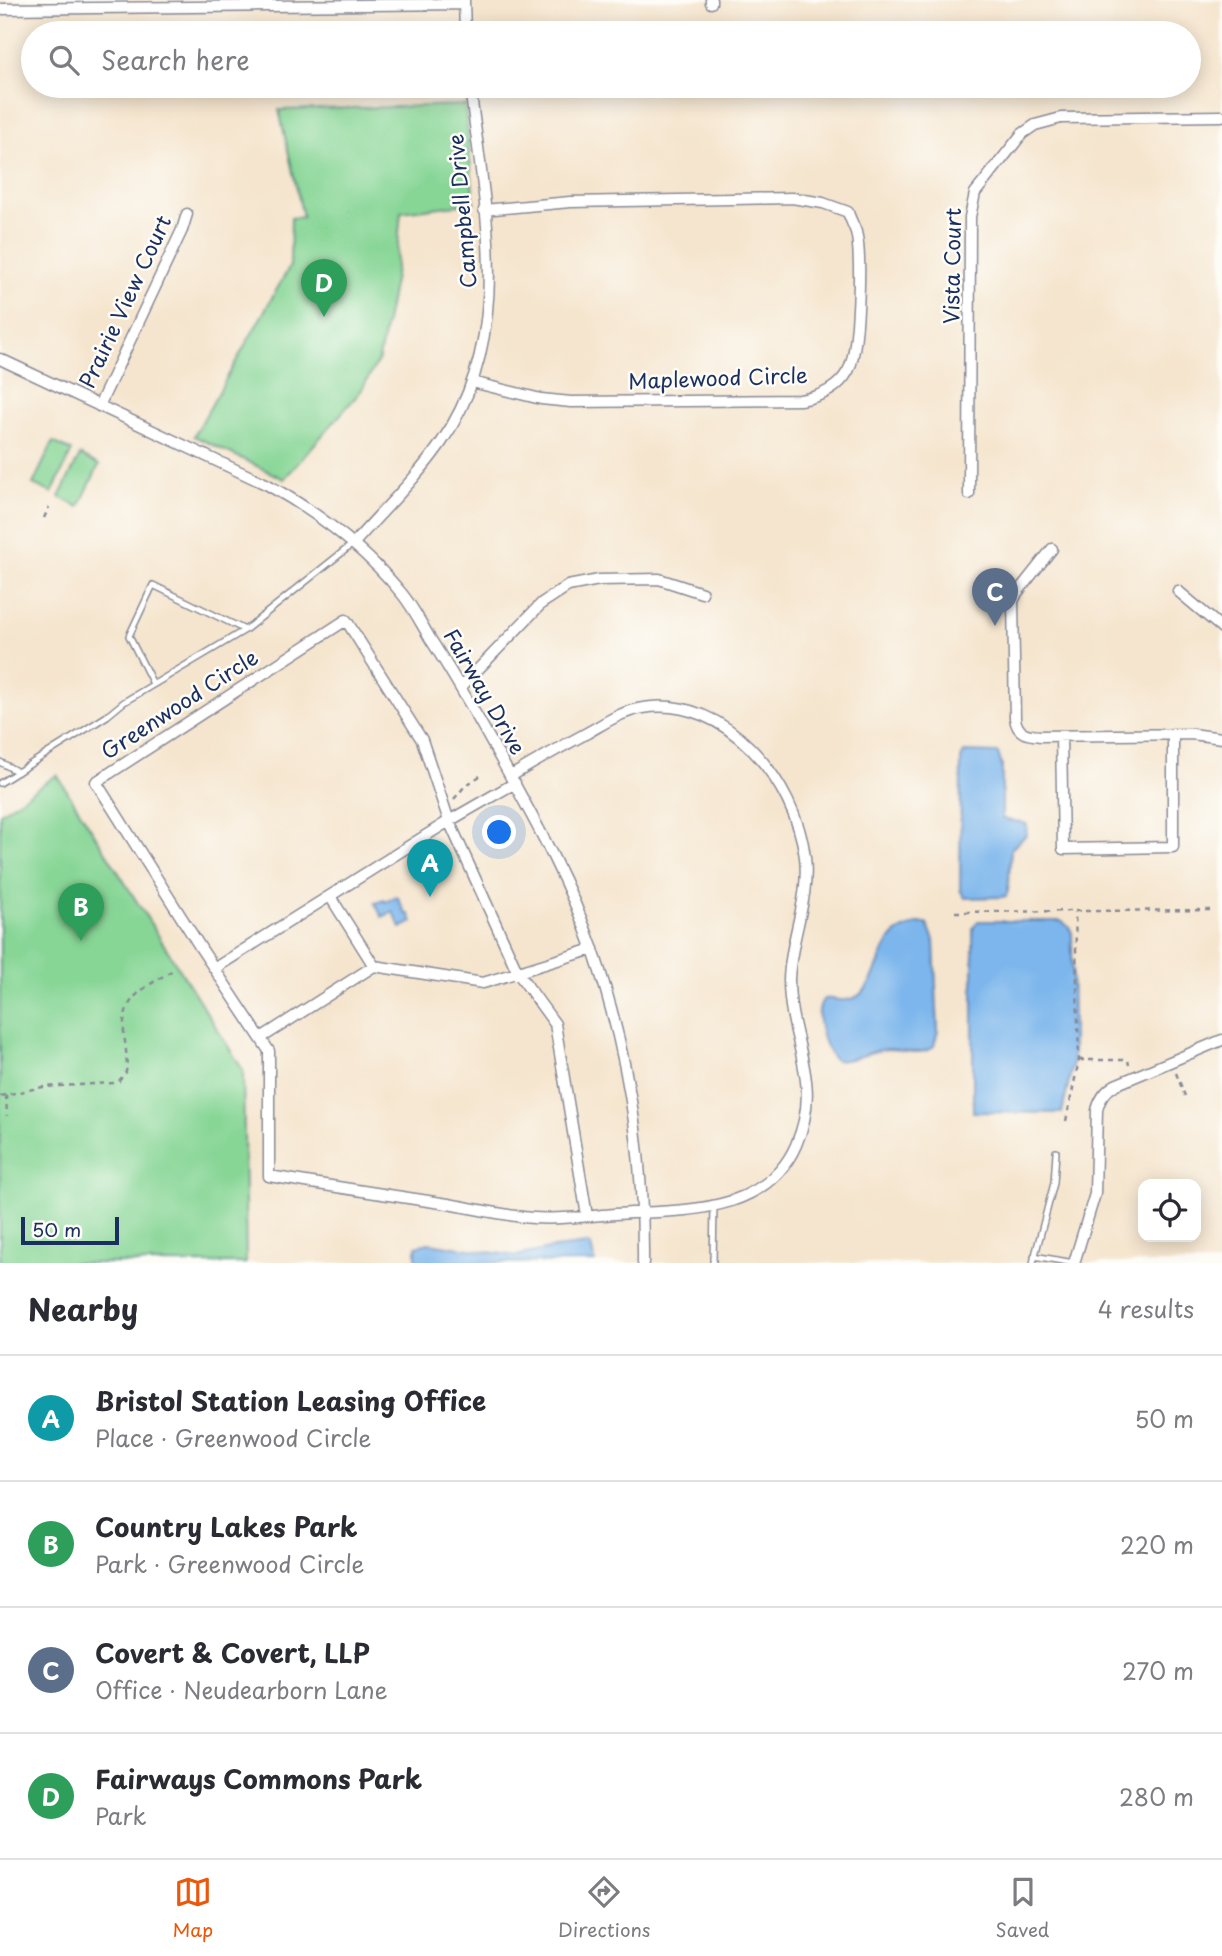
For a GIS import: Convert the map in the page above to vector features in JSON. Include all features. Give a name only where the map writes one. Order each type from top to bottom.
[{"type":"street","points":[[0,9],[464,2],[465,21]]},
{"type":"street","name":"Campbell Drive","points":[[354,544],[442,442],[468,396],[485,338],[490,292],[471,98]]},
{"type":"street","name":"Vista Court","points":[[970,494],[970,217],[975,193],[1022,134],[1048,120],[1222,116]]},
{"type":"street","name":"Maplewood Circle","points":[[472,382],[571,402],[800,400],[820,395],[843,378],[853,362],[857,337],[856,233],[848,212],[823,203],[792,198],[570,202],[484,210]]},
{"type":"street","name":"Prairie View Court","points":[[99,406],[182,230],[187,214]]},
{"type":"street","name":"Fairway Drive","points":[[0,359],[268,485],[311,509],[354,544],[405,597],[461,687],[552,852],[593,949],[625,1066],[644,1213],[643,1263]]},
{"type":"street","points":[[1052,549],[1013,601],[1015,718],[1018,730],[1024,734],[1061,736],[1173,734],[1222,737]]},
{"type":"street","points":[[461,687],[542,603],[568,586],[599,580],[659,579],[702,593]]},
{"type":"street","points":[[1178,591],[1222,628]]},
{"type":"street","name":"Greenwood Circle","points":[[215,968],[330,896],[449,821],[513,780],[615,716],[640,708],[675,707],[704,716],[743,742],[772,772],[794,810],[805,858],[806,888],[790,964],[789,983],[807,1074],[807,1113],[796,1146],[777,1173],[750,1194],[730,1203],[714,1206],[644,1213],[587,1216],[535,1218],[269,1176],[269,1051],[215,968],[96,782],[346,620],[422,740],[449,821],[518,973],[555,1024],[587,1216]]},
{"type":"street","points":[[1061,736],[1063,849],[1173,847],[1173,734]]},
{"type":"street","points":[[330,896],[374,966]]},
{"type":"street","points":[[261,1038],[374,966],[483,983],[593,949]]},
{"type":"street","points":[[1074,1263],[1095,1194],[1097,1110],[1100,1100],[1107,1090],[1115,1085],[1222,1040]]},
{"type":"lane","points":[[0,783],[107,716],[124,702],[245,630],[354,544]]},
{"type":"lane","points":[[153,684],[129,636],[153,584],[245,630]]},
{"type":"lane","points":[[0,762],[18,772]]},
{"type":"lane","points":[[1033,1263],[1054,1183],[1056,1152]]},
{"type":"lane","points":[[713,1263],[714,1206]]},
{"type":"lane","points":[[1034,1256],[1074,1263]]},
{"type":"path","points":[[44,518],[49,507]]},
{"type":"path","points":[[455,798],[465,786],[483,774]]},
{"type":"path","points":[[955,912],[1214,910]]},
{"type":"path","points":[[1066,1121],[1079,1060],[1076,912]]},
{"type":"path","points":[[0,1096],[43,1087],[102,1085],[119,1081],[127,1072],[123,1021],[126,1007],[136,994],[173,970]]},
{"type":"path","points":[[1079,1060],[1128,1060],[1129,1065]]},
{"type":"path","points":[[6,1095],[7,1116]]},
{"type":"green space","points":[[465,105],[474,203],[401,212],[395,275],[379,359],[361,391],[284,479],[194,436],[290,266],[291,218],[303,217],[279,110]]},
{"type":"green space","points":[[53,442],[72,451],[52,493],[33,484]]},
{"type":"green space","points":[[80,455],[99,465],[79,507],[59,497]]},
{"type":"green space","points":[[57,775],[243,1070],[246,1263],[0,1263],[0,813]]},
{"type":"water","points":[[964,752],[998,753],[1002,766],[1002,818],[1027,825],[1026,835],[1011,849],[1006,896],[965,898],[960,890],[961,759]]},
{"type":"water","points":[[397,896],[413,922],[401,928],[393,912],[382,917],[375,903]]},
{"type":"water","points":[[978,921],[1061,921],[1072,933],[1073,1062],[1062,1113],[973,1112],[973,928]]},
{"type":"water","points":[[919,923],[927,924],[934,940],[938,1031],[934,1046],[918,1052],[890,1049],[848,1060],[835,1060],[820,1030],[819,1012],[824,999],[849,1000],[861,994],[872,979],[894,935]]},
{"type":"water","points":[[429,1243],[516,1256],[588,1244],[595,1262],[416,1263],[416,1246]]},
{"type":"place","name":"Fairways Commons Park","points":[[324,317]]},
{"type":"place","name":"Covert & Covert, LLP","points":[[995,626]]},
{"type":"place","name":"Bristol Station Leasing Office","points":[[430,897]]},
{"type":"place","name":"Country Lakes Park","points":[[81,941]]}]
